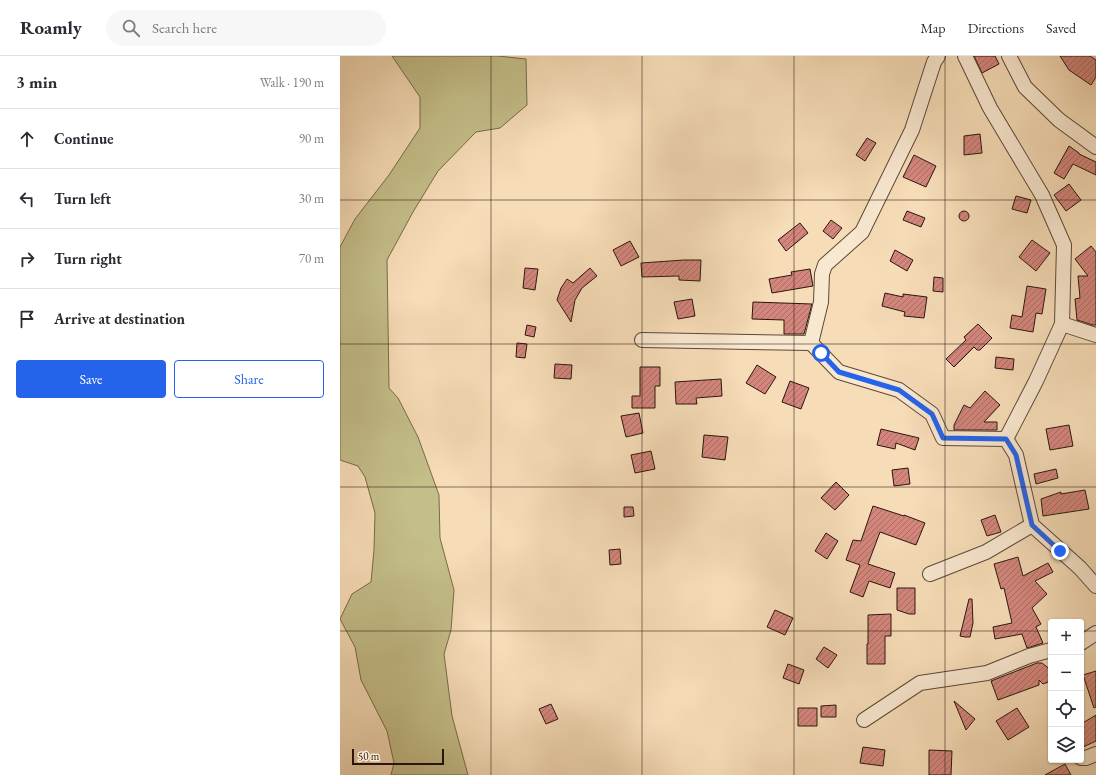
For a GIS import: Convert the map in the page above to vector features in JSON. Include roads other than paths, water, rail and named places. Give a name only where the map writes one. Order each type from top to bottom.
[{"type":"street","points":[[811,344],[821,302],[822,274],[825,265],[862,232],[912,130],[934,62],[938,56]]},
{"type":"street","points":[[965,56],[990,108],[1042,195],[1064,245],[1062,324],[1036,381],[1006,439]]},
{"type":"street","points":[[1009,56],[1025,87],[1059,120],[1096,147]]},
{"type":"street","points":[[1062,324],[1096,335]]},
{"type":"street","points":[[642,340],[811,344],[839,372],[899,390],[932,414],[943,438],[1006,439]]},
{"type":"street","points":[[1006,439],[1016,455],[1032,525],[1080,568],[1096,586]]},
{"type":"street","points":[[930,574],[986,552],[1032,525]]},
{"type":"street","points":[[1084,641],[1096,633]]},
{"type":"street","points":[[864,720],[920,683],[987,673],[1029,656],[1048,651]]},
{"type":"street","points":[[1084,758],[1096,754]]}]
